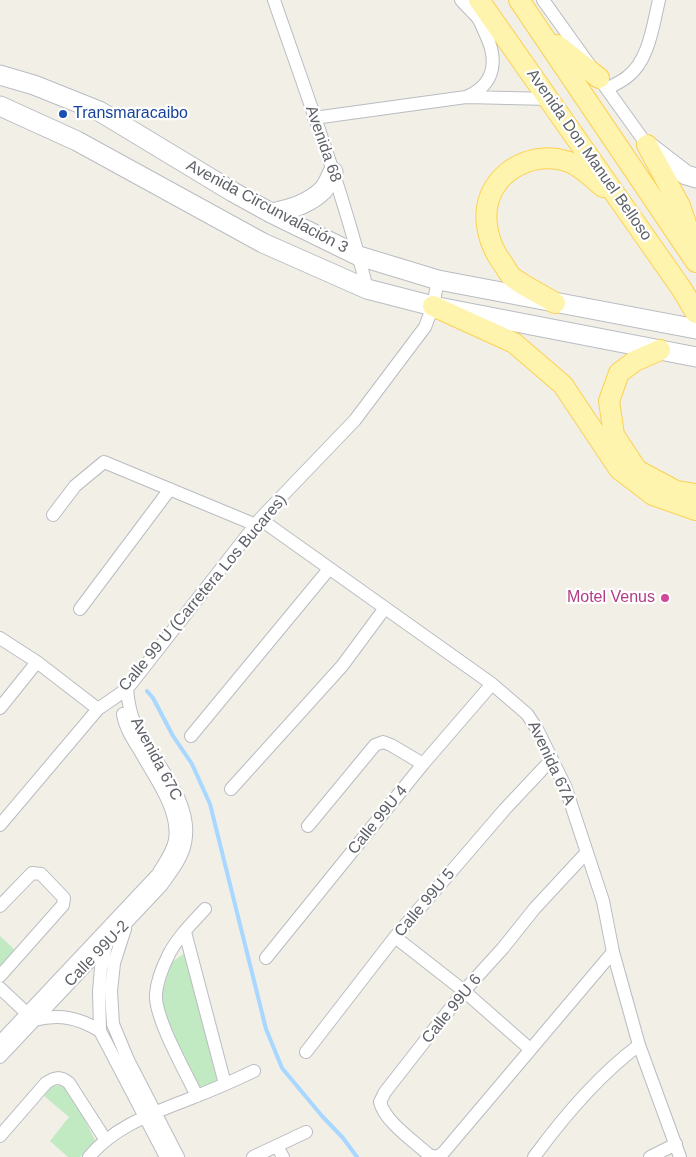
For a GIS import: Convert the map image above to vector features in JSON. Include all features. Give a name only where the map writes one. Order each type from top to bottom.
[{"type":"main road","name":"Avenida Don Manuel Belloso","points":[[519,0],[696,262]]},
{"type":"main road","name":"Avenida Don Manuel Belloso","points":[[474,4],[550,99],[681,288],[696,313]]},
{"type":"main road","points":[[542,33],[603,83]]},
{"type":"main road","name":"Avenida Circunvalación 3","points":[[0,75],[34,85],[99,111],[226,188],[271,213],[359,256],[438,280],[696,329]]},
{"type":"main road","name":"Avenida Circunvalación 3","points":[[0,106],[77,141],[263,243],[367,289],[433,306],[696,357]]},
{"type":"main road","points":[[647,145],[686,175],[696,178]]},
{"type":"main road","points":[[647,145],[680,206],[696,251]]},
{"type":"main road","points":[[555,302],[511,276],[496,254],[487,230],[487,204],[494,186],[507,172],[524,162],[542,158],[566,161],[573,164],[620,199]]},
{"type":"main road","points":[[271,213],[287,210],[305,203],[324,190],[333,172]]},
{"type":"main road","points":[[433,306],[514,343],[563,385],[619,469],[653,495],[696,510]]},
{"type":"main road","points":[[660,350],[635,361],[619,373],[609,401],[614,435],[637,470],[676,491],[696,494]]},
{"type":"street","name":"Avenida 68","points":[[274,0],[333,172],[359,256],[367,289]]},
{"type":"street","points":[[543,0],[647,145]]},
{"type":"street","points":[[603,83],[628,77],[639,64],[649,40],[659,0]]},
{"type":"street","points":[[466,97],[480,91],[490,78],[493,63],[493,48],[474,4]]},
{"type":"street","points":[[314,118],[466,97],[550,99]]},
{"type":"street","name":"Calle 99 U (Carretera Los Bucares)","points":[[0,826],[98,709],[127,689],[258,522],[355,420],[424,328],[433,306],[438,280]]},
{"type":"street","name":"Avenida 67A","points":[[53,514],[75,486],[104,462],[258,522],[329,569],[492,684],[527,714],[537,729],[565,786],[603,901],[613,952],[639,1045],[680,1157]]},
{"type":"street","points":[[80,609],[170,489]]},
{"type":"street","points":[[190,736],[329,569]]},
{"type":"street","points":[[231,789],[342,666],[385,608]]},
{"type":"street","points":[[0,638],[37,662],[98,709]]},
{"type":"street","points":[[0,708],[37,662]]},
{"type":"street","name":"Calle 99U 4","points":[[266,958],[423,764],[492,684]]},
{"type":"street","name":"Avenida 67C","points":[[127,689],[123,717],[171,807],[180,842]]},
{"type":"street","points":[[308,826],[375,745],[383,742],[391,745],[423,764]]},
{"type":"street","name":"Calle 99U 5","points":[[306,1052],[395,937],[505,809],[552,759]]},
{"type":"street","name":"Calle 99U-2","points":[[0,1057],[30,1017],[120,923],[161,886],[177,864],[180,842]]},
{"type":"street","name":"Calle 99U 6","points":[[530,1048],[443,1153],[437,1157],[429,1155],[382,1111],[380,1102],[385,1092],[464,991],[503,948],[535,908],[587,852]]},
{"type":"street","points":[[0,906],[32,873],[40,874],[64,898],[63,905],[0,976]]},
{"type":"street","points":[[197,1096],[161,1019],[156,995],[160,975],[170,953],[205,909]]},
{"type":"street","points":[[120,923],[111,991],[113,1024],[151,1115],[166,1157]]},
{"type":"street","name":"Calle 99U-2","points":[[0,1042],[30,1017],[106,946],[120,923]]},
{"type":"street","points":[[185,932],[225,1084]]},
{"type":"street","points":[[395,937],[464,991],[530,1048],[613,952]]},
{"type":"street","points":[[100,1031],[99,990],[106,946]]},
{"type":"street","points":[[0,988],[30,1017],[61,1016],[88,1023],[100,1031],[178,1157]]},
{"type":"street","points":[[534,1157],[571,1111],[607,1073],[639,1045]]},
{"type":"street","points":[[89,1157],[105,1139],[151,1115],[254,1071]]},
{"type":"street","points":[[0,1136],[46,1083],[54,1078],[62,1078],[68,1083],[105,1139]]},
{"type":"street","points":[[253,1157],[280,1151],[306,1132]]},
{"type":"street","points":[[650,1157],[676,1144]]},
{"type":"green space","points":[[0,936],[16,951],[0,968]]},
{"type":"green space","points":[[185,953],[217,1081],[199,1088],[166,1019],[162,993],[172,962]]},
{"type":"green space","points":[[66,1084],[95,1140],[80,1157],[68,1157],[50,1141],[69,1117],[44,1096],[51,1087]]},
{"type":"waterway","points":[[147,691],[192,764],[210,804],[266,1029],[282,1068],[343,1138],[357,1157]]},
{"type":"place","name":"Transmaracaibo","points":[[63,114]]},
{"type":"place","name":"Motel Venus","points":[[665,598]]}]
